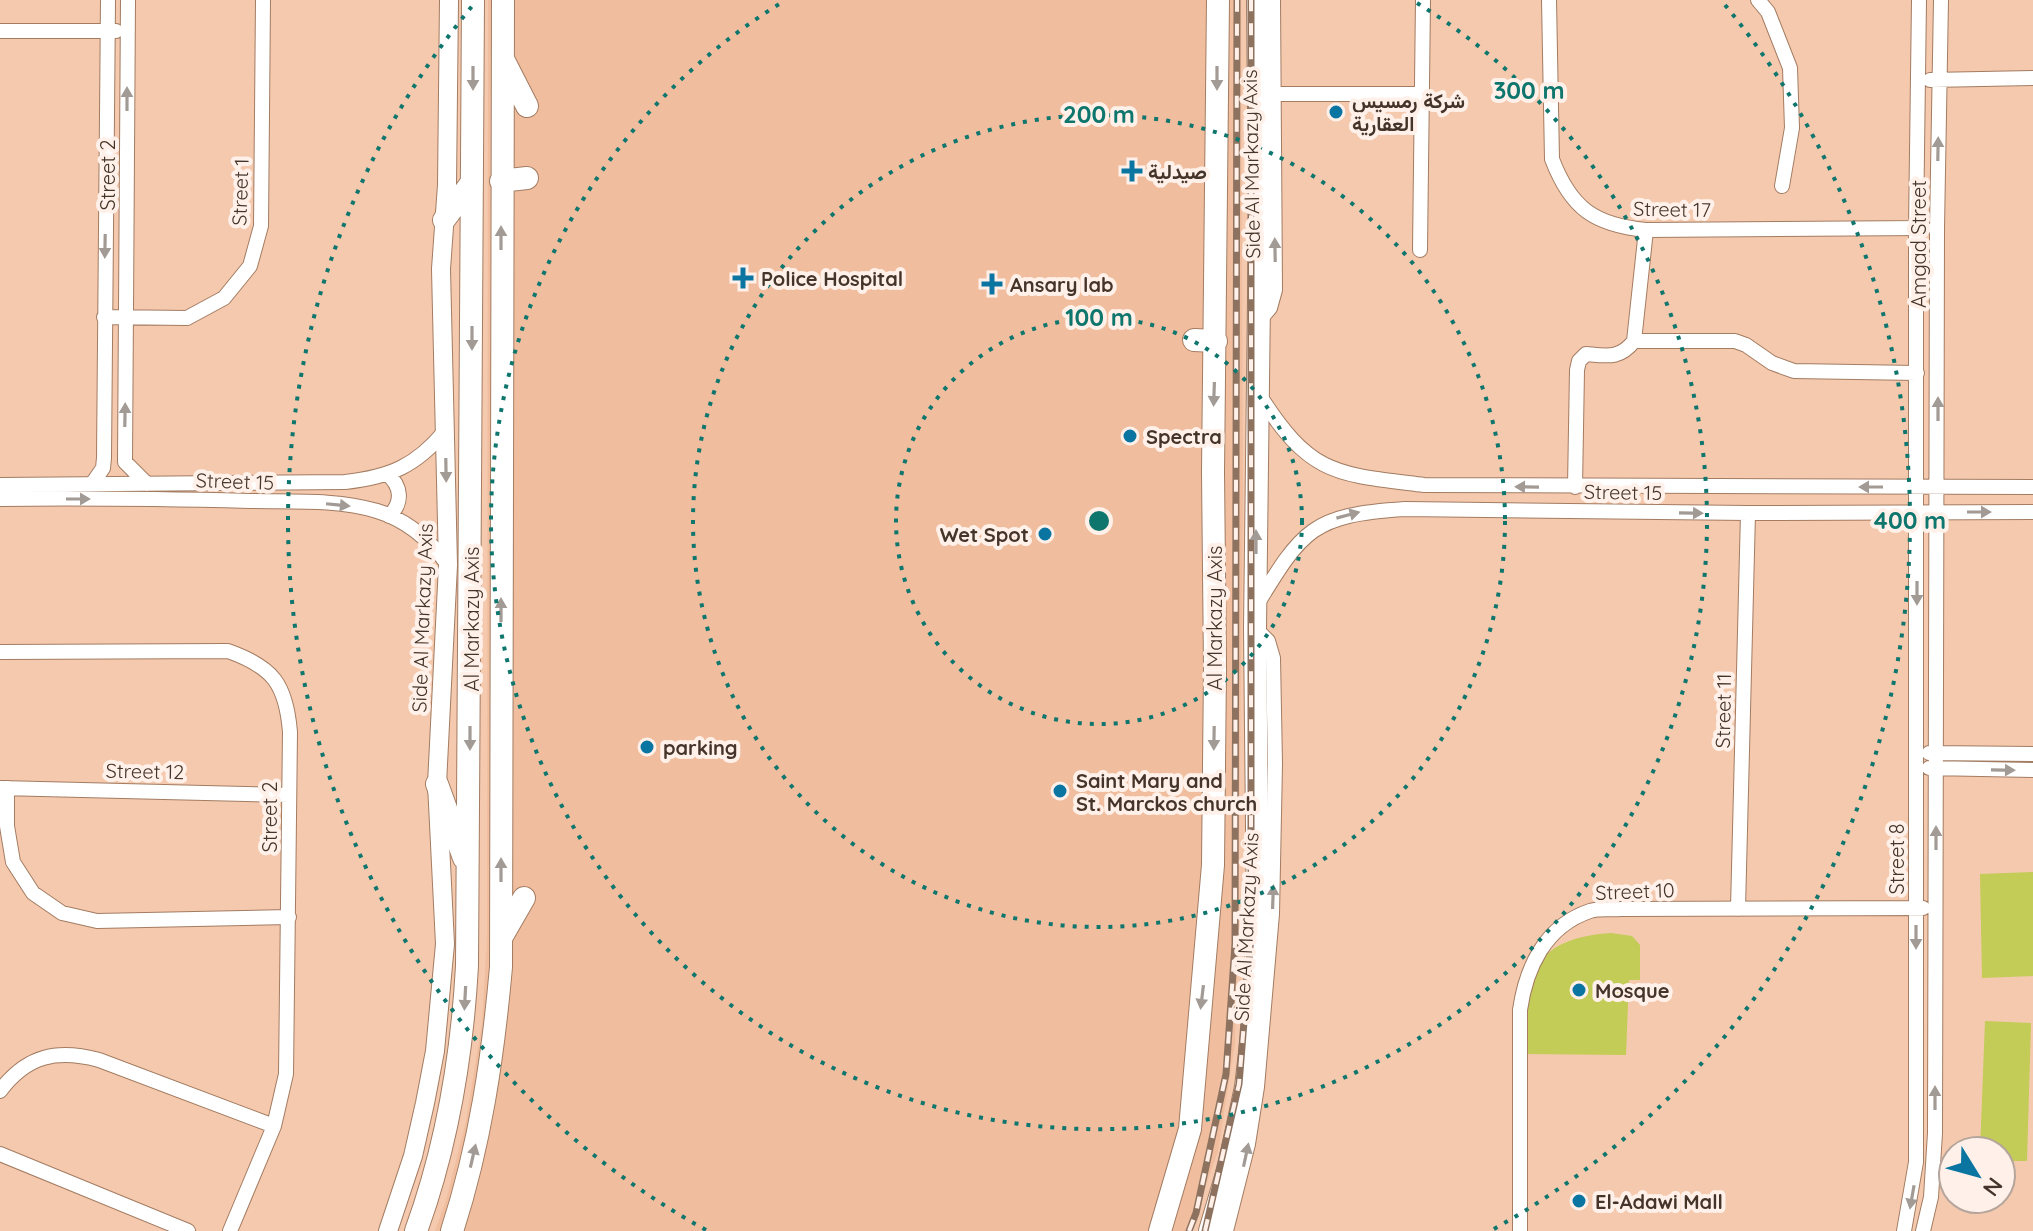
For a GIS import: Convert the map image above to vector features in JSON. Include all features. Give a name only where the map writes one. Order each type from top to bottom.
[{"type":"main road","name":"Al Markazy Axis","points":[[416,1231],[440,1156],[464,1030],[469,871],[473,0]]},
{"type":"main road","name":"Al Markazy Axis","points":[[452,1231],[486,1100],[495,1034],[501,939],[503,0]]},
{"type":"main road","name":"Al Markazy Axis","points":[[1160,1231],[1190,1129],[1211,911],[1215,668],[1213,472],[1205,340],[1217,200],[1218,0]]},
{"type":"main road","name":"Al Markazy Axis","points":[[1210,1231],[1242,1113],[1252,1036],[1258,879],[1258,0]]},
{"type":"main road","points":[[502,58],[527,106]]},
{"type":"main road","points":[[501,181],[527,178]]},
{"type":"main road","points":[[444,220],[472,182]]},
{"type":"main road","points":[[1217,200],[1234,193],[1247,193],[1259,198]]},
{"type":"main road","points":[[437,784],[469,871]]},
{"type":"main road","points":[[501,939],[524,898]]},
{"type":"street","name":"Street 2","points":[[92,484],[103,468],[104,458],[108,0]]},
{"type":"street","name":"Street 2","points":[[128,0],[125,462],[147,484]]},
{"type":"street","name":"Street 1","points":[[104,317],[187,318],[224,298],[250,266],[261,226],[263,0]]},
{"type":"street","name":"Side Al Markazy Axis","points":[[388,1231],[413,1156],[425,1103],[441,1005],[445,944],[437,784],[448,565],[441,269],[447,185],[449,0]]},
{"type":"street","name":"Side Al Markazy Axis","points":[[1258,323],[1270,308],[1275,290],[1273,0]]},
{"type":"street","points":[[1420,250],[1423,0]]},
{"type":"street","name":"Street 17","points":[[1549,0],[1552,159],[1561,183],[1576,204],[1596,219],[1622,228],[1646,230],[1937,228]]},
{"type":"street","points":[[1758,0],[1768,12],[1790,68],[1792,128],[1782,186]]},
{"type":"street","name":"Amgad Street","points":[[1917,487],[1919,0]]},
{"type":"street","name":"Amgad Street","points":[[1938,487],[1937,228],[1941,0]]},
{"type":"street","points":[[0,31],[127,31]]},
{"type":"street","points":[[1918,80],[2033,78]]},
{"type":"street","points":[[1272,94],[1422,94]]},
{"type":"street","points":[[1575,487],[1579,361],[1586,354],[1617,357],[1627,351],[1634,341],[1646,230]]},
{"type":"street","points":[[1634,341],[1735,341],[1772,363],[1794,371],[1917,373]]},
{"type":"street","name":"Street 15","points":[[1258,392],[1278,424],[1301,450],[1325,466],[1342,474],[1424,485],[2033,487]]},
{"type":"street","name":"Street 15","points":[[0,499],[92,484],[345,482],[373,479],[402,468],[428,452],[445,431]]},
{"type":"street","points":[[387,474],[395,482],[399,493],[397,506],[389,516]]},
{"type":"street","name":"Street 15","points":[[0,485],[44,492],[313,503],[367,509],[408,525],[433,545],[448,565]]},
{"type":"street","name":"Street 8","points":[[1904,1231],[1916,1162],[1917,487]]},
{"type":"street","name":"Street 8","points":[[1923,1231],[1931,1197],[1935,1144],[1938,487]]},
{"type":"street","name":"Street 15","points":[[1256,617],[1298,543],[1316,529],[1357,512],[1405,509],[2033,512]]},
{"type":"street","name":"Street 11","points":[[1738,909],[1748,513]]},
{"type":"street","name":"Side Al Markazy Axis","points":[[1226,1231],[1248,1144],[1257,1087],[1272,914],[1275,764],[1273,658],[1256,617]]},
{"type":"street","name":"Street 2","points":[[0,652],[228,651],[254,660],[275,679],[287,704],[287,1060],[282,1100],[274,1126],[230,1231]]},
{"type":"street","points":[[1916,760],[2033,754]]},
{"type":"street","points":[[1936,760],[2033,770]]},
{"type":"street","points":[[4,788],[13,862],[33,893],[62,913],[97,921],[289,917]]},
{"type":"street","name":"Street 12","points":[[4,788],[289,795]]},
{"type":"street","name":"Street 10","points":[[1520,1231],[1518,1035],[1523,986],[1534,958],[1549,938],[1569,922],[1591,911],[1935,908]]},
{"type":"street","points":[[0,1091],[11,1076],[30,1062],[53,1055],[77,1054],[274,1126]]},
{"type":"street","points":[[0,1154],[188,1231]]},
{"type":"shaded area","points":[[488,0],[1241,0],[1243,497],[1235,1043],[1218,1151],[1190,1231],[435,1231],[466,1121],[482,1023],[487,938]]},
{"type":"green space","points":[[2033,872],[2033,976],[1982,978],[1980,874]]},
{"type":"green space","points":[[1611,933],[1632,936],[1640,945],[1640,980],[1629,980],[1626,1055],[1519,1054],[1524,1006],[1535,969],[1546,955],[1561,944]]},
{"type":"green space","points":[[1985,1021],[2031,1023],[2027,1161],[2017,1161],[2017,1135],[1981,1135]]},
{"type":"railway","points":[[1189,1231],[1196,1213],[1226,1074],[1235,944],[1237,0]]},
{"type":"railway","points":[[1205,1231],[1239,1084],[1251,935],[1251,0]]},
{"type":"place","name":"شركة رمسيس العقارية","points":[[1336,112]]},
{"type":"place","name":"صيدلية","points":[[1132,171]]},
{"type":"place","name":"Police Hospital","points":[[743,278]]},
{"type":"place","name":"Ansary lab","points":[[992,284]]},
{"type":"place","name":"Spectra","points":[[1130,436]]},
{"type":"place","name":"Wet Spot","points":[[1045,534]]},
{"type":"place","name":"parking","points":[[647,747]]},
{"type":"place","name":"Saint Mary and St. Marckos church","points":[[1060,791]]},
{"type":"place","name":"Mosque","points":[[1579,990]]},
{"type":"place","name":"El-Adawi Mall","points":[[1579,1201]]}]
